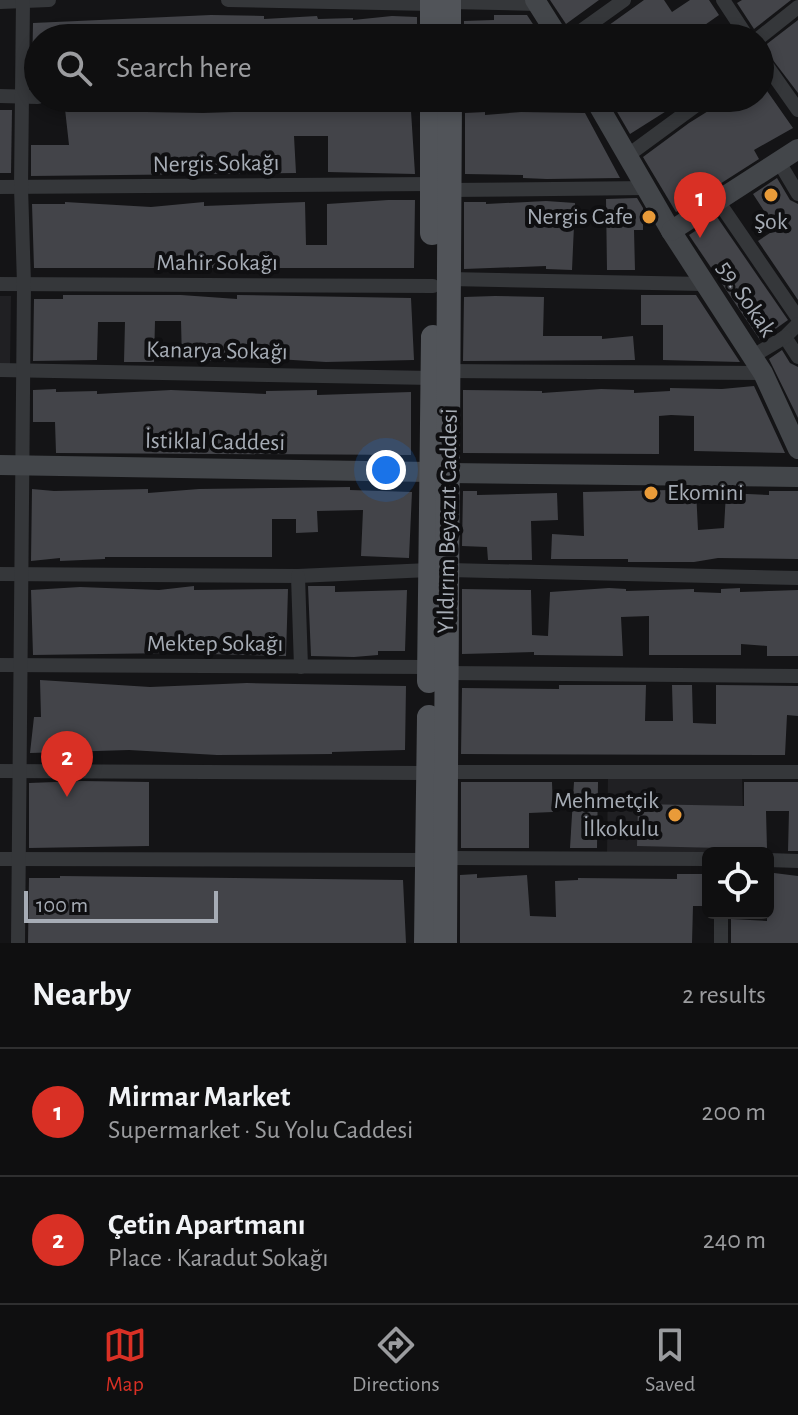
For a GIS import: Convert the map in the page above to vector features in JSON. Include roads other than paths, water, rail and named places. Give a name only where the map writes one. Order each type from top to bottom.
[{"type":"main road","points":[[435,24],[440,2]]},
{"type":"main road","points":[[440,2],[446,24]]},
{"type":"main road","name":"Yıldırım Beyazıt Caddesi","points":[[433,112],[440,187],[441,282],[436,773],[438,859],[445,943]]},
{"type":"main road","name":"Yıldırım Beyazıt Caddesi","points":[[440,187],[448,112]]},
{"type":"main road","name":"Yıldırım Beyazıt Caddesi","points":[[426,943],[438,859]]},
{"type":"street","points":[[0,2],[49,0]]},
{"type":"street","points":[[228,0],[537,2],[550,24]]},
{"type":"street","points":[[591,24],[624,0]]},
{"type":"street","points":[[723,0],[739,24]]},
{"type":"street","points":[[18,943],[24,284],[21,187],[23,1]]},
{"type":"street","points":[[774,26],[798,7]]},
{"type":"street","points":[[774,76],[798,110]]},
{"type":"street","points":[[0,96],[22,96]]},
{"type":"street","name":"59. Sokak","points":[[602,112],[671,231],[758,365],[798,449]]},
{"type":"street","points":[[627,156],[687,112]]},
{"type":"street","points":[[671,231],[798,149]]},
{"type":"street","points":[[779,162],[798,194]]},
{"type":"street","name":"Nergis Sokağı","points":[[0,187],[648,188]]},
{"type":"street","points":[[718,201],[798,321],[758,365]]},
{"type":"street","name":"Mahir Sokağı","points":[[0,284],[637,281],[704,284]]},
{"type":"street","points":[[785,337],[798,357]]},
{"type":"street","name":"Kanarya Sokağı","points":[[0,370],[441,374],[758,365]]},
{"type":"street","name":"İstiklal Caddesi","points":[[0,465],[798,477]]},
{"type":"street","points":[[0,574],[298,576],[439,570],[798,578]]},
{"type":"street","points":[[298,576],[301,667]]},
{"type":"street","name":"Mektep Sokağı","points":[[0,665],[798,676]]},
{"type":"street","points":[[0,771],[798,772]]},
{"type":"street","points":[[0,859],[702,859]]},
{"type":"street","points":[[774,860],[798,861]]},
{"type":"street","points":[[721,919],[721,943]]},
{"type":"place","name":"Şok","points":[[771,195]]},
{"type":"place","name":"Nergis Cafe","points":[[649,217]]},
{"type":"place","name":"Mirmar Market","points":[[700,238]]},
{"type":"place","name":"Ekomini","points":[[651,493]]},
{"type":"place","name":"Çetin Apartmanı","points":[[67,797]]},
{"type":"place","name":"Mehmetçik İlkokulu","points":[[675,815]]}]
